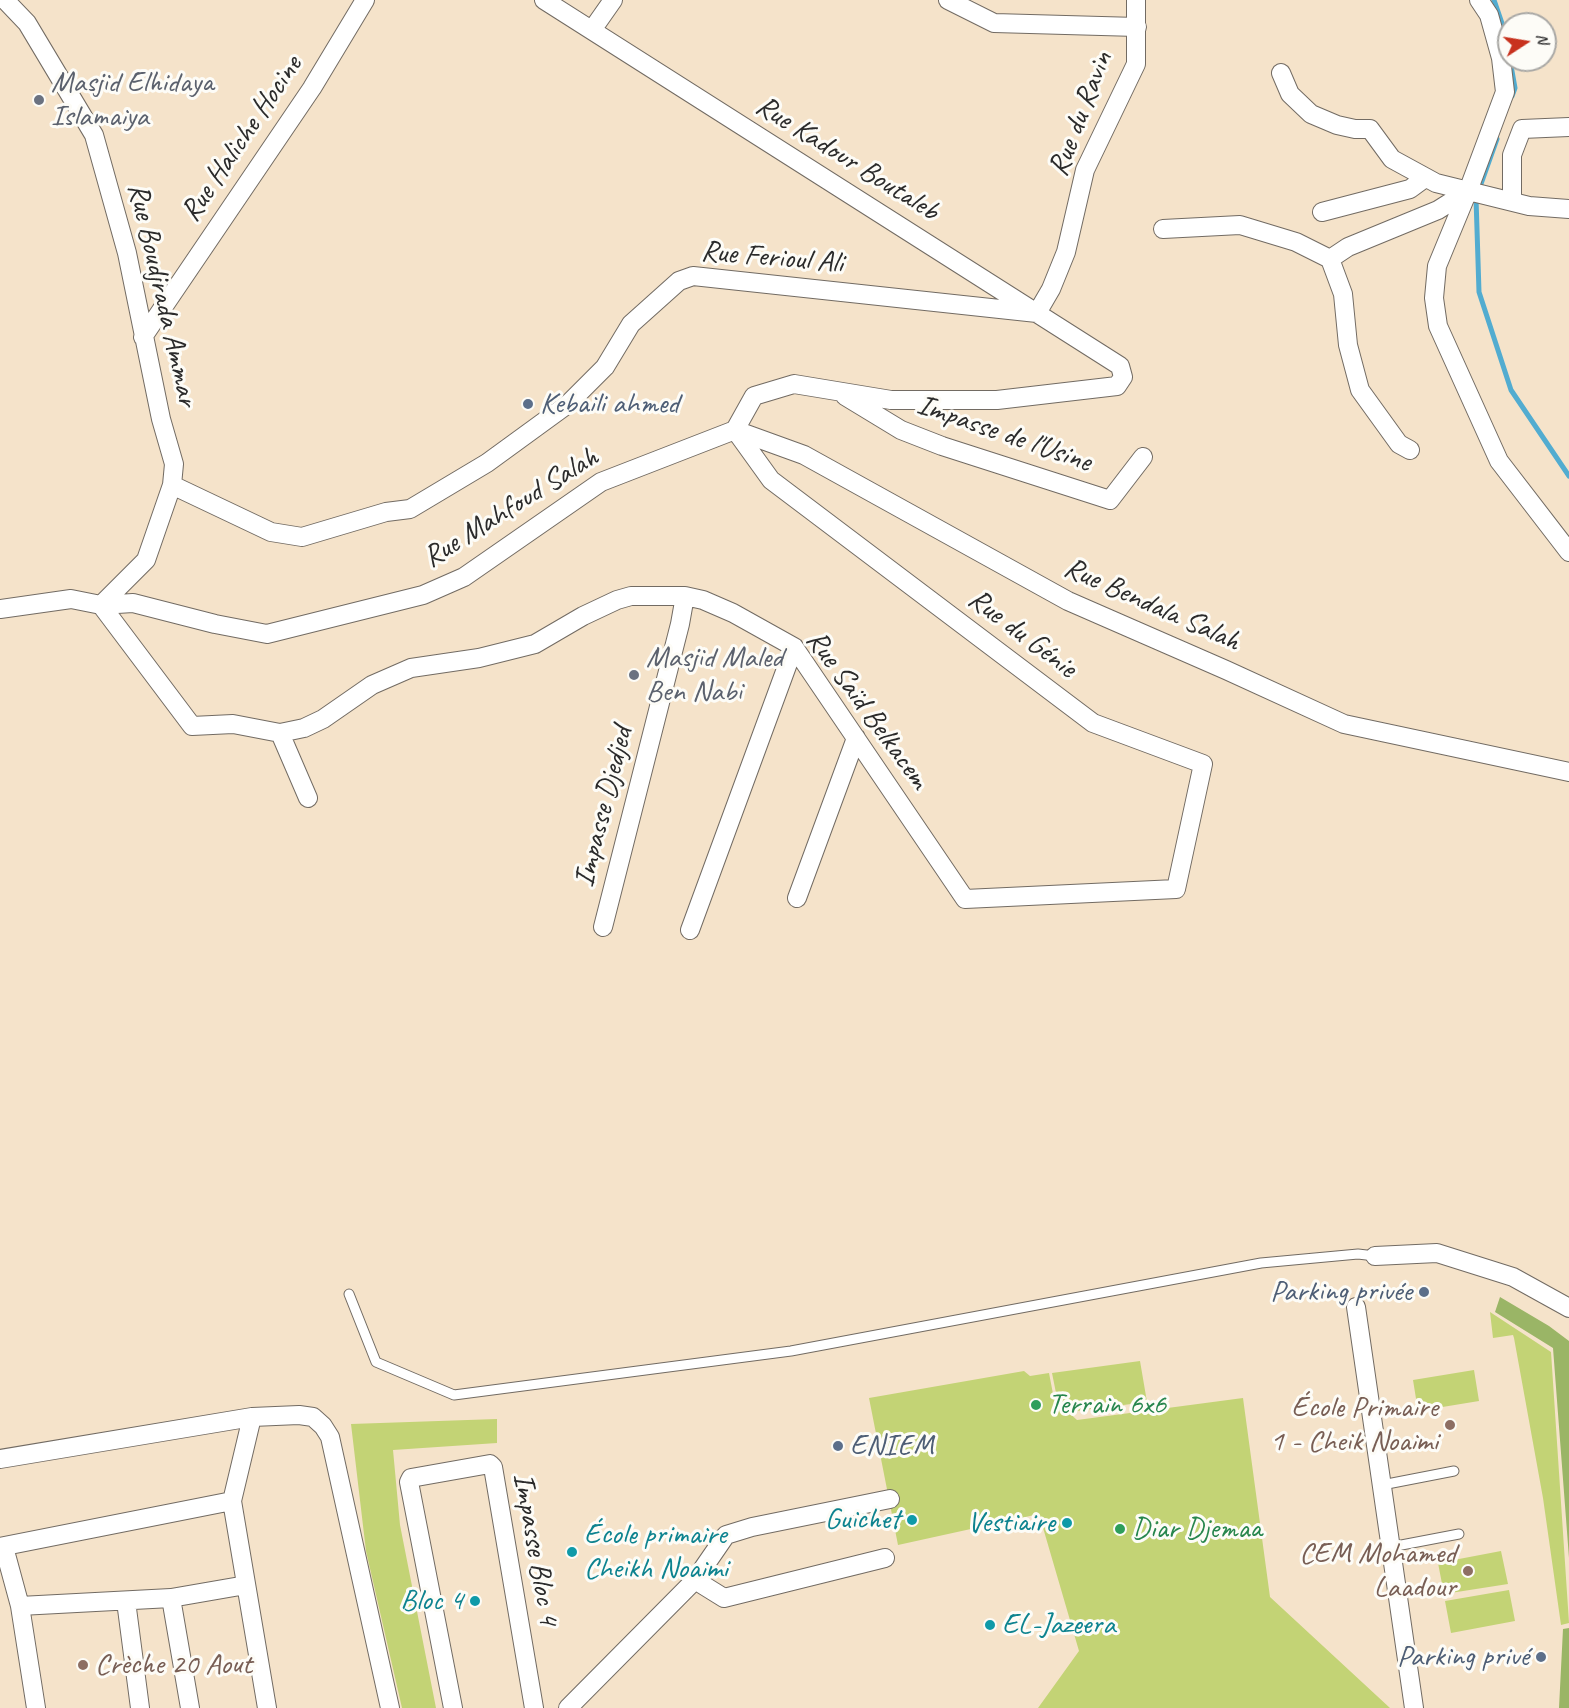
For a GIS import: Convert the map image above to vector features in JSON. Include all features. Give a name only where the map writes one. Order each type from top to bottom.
[{"type":"street","name":"Rue Boudjrada Ammar","points":[[5,0],[27,23],[94,135],[128,253],[160,419],[174,464],[172,485],[146,560],[101,605]]},
{"type":"street","name":"Rue Haliche Hocine","points":[[143,337],[312,88],[365,0]]},
{"type":"street","name":"Rue Kadour Boutaleb","points":[[544,0],[1120,366],[1123,377],[1117,386],[997,400],[891,400],[834,390]]},
{"type":"street","points":[[592,30],[613,0]]},
{"type":"street","points":[[948,0],[994,23],[1137,27]]},
{"type":"street","name":"Rue du Ravin","points":[[1037,313],[1051,290],[1066,252],[1086,170],[1136,64],[1136,0]]},
{"type":"street","points":[[1479,0],[1489,15],[1501,58],[1505,92],[1437,266],[1434,298],[1438,326],[1498,461],[1569,552]]},
{"type":"street","points":[[1281,73],[1290,94],[1311,114],[1337,125],[1355,129],[1370,129],[1392,159],[1425,178],[1436,183],[1529,206],[1569,209]]},
{"type":"street","points":[[1512,202],[1512,155],[1522,129],[1569,127]]},
{"type":"street","points":[[1322,212],[1410,189],[1425,178]]},
{"type":"street","points":[[1330,259],[1357,243],[1438,210],[1468,191]]},
{"type":"street","points":[[1163,229],[1240,225],[1296,242],[1330,259],[1343,294],[1348,345],[1360,390],[1398,444],[1410,450]]},
{"type":"street","name":"Rue Ferioul Ali","points":[[172,485],[271,532],[302,537],[386,512],[410,509],[487,463],[568,404],[605,368],[632,324],[679,281],[693,276],[1037,313]]},
{"type":"street","points":[[735,430],[754,396],[794,384],[834,390]]},
{"type":"street","name":"Impasse de l'Usine","points":[[834,390],[901,430],[942,446],[1110,500],[1143,457]]},
{"type":"street","name":"Rue Mahfoud Salah","points":[[0,609],[71,598],[101,605],[133,603],[215,624],[267,634],[423,595],[464,577],[601,482],[735,430]]},
{"type":"street","name":"Rue Bendala Salah","points":[[735,430],[804,455],[1068,601],[1344,724],[1569,772]]},
{"type":"street","name":"Rue du Génie","points":[[735,430],[771,480],[1092,723],[1203,764],[1176,889]]},
{"type":"street","name":"Rue Saïd Belkacem","points":[[101,605],[192,726],[233,723],[280,734],[304,728],[323,719],[372,685],[411,668],[479,658],[535,644],[583,616],[617,600],[631,596],[686,596],[703,600],[733,613],[794,647],[965,899],[1176,889]]},
{"type":"street","name":"Impasse Djedjed","points":[[603,927],[686,596]]},
{"type":"street","points":[[690,930],[794,647]]},
{"type":"street","points":[[280,734],[308,798]]},
{"type":"street","points":[[797,898],[856,738]]},
{"type":"street","points":[[1375,1256],[1437,1252],[1513,1277],[1569,1308]]},
{"type":"street","points":[[1356,1307],[1414,1708]]},
{"type":"street","points":[[0,1459],[252,1417],[299,1415],[313,1417],[330,1437],[390,1708]]},
{"type":"street","points":[[252,1417],[232,1502],[267,1708]]},
{"type":"street","name":"Impasse Bloc 4","points":[[453,1708],[409,1482],[411,1478],[490,1464],[494,1467],[534,1708]]},
{"type":"street","points":[[568,1708],[695,1580],[726,1535],[752,1527],[890,1499]]},
{"type":"street","points":[[36,1708],[20,1606],[2,1547],[232,1502]]},
{"type":"street","points":[[695,1580],[724,1598],[885,1558]]},
{"type":"street","points":[[20,1606],[171,1598],[246,1585]]},
{"type":"street","points":[[171,1598],[190,1708]]},
{"type":"street","points":[[126,1601],[140,1708]]},
{"type":"lane","points":[[349,1294],[376,1362],[454,1395],[791,1351],[1261,1263],[1358,1254],[1375,1256]]},
{"type":"lane","points":[[1382,1485],[1454,1472]]},
{"type":"lane","points":[[1391,1547],[1459,1534]]},
{"type":"green space","points":[[1500,1297],[1549,1326],[1569,1341],[1569,1558],[1553,1348],[1495,1312]]},
{"type":"green space","points":[[1490,1312],[1551,1352],[1569,1623],[1561,1625],[1543,1498],[1514,1338],[1513,1335],[1493,1338]]},
{"type":"green space","name":"Diar Djemaa","points":[[1140,1361],[1147,1402],[1068,1412],[1077,1420],[1243,1398],[1270,1597],[1390,1708],[1038,1708],[1079,1651],[1039,1514],[898,1545],[869,1398],[1024,1371],[1030,1376],[1049,1373],[1054,1399],[1058,1403],[1052,1373]]},
{"type":"green space","points":[[1474,1370],[1479,1401],[1418,1411],[1413,1380]]},
{"type":"green space","points":[[497,1419],[497,1443],[393,1450],[400,1525],[436,1708],[402,1708],[366,1551],[351,1424]]},
{"type":"green space","points":[[1501,1551],[1508,1584],[1444,1594],[1438,1563]]},
{"type":"green space","points":[[1509,1590],[1515,1621],[1451,1633],[1445,1601]]},
{"type":"green space","points":[[1569,1628],[1569,1708],[1559,1708],[1563,1629]]},
{"type":"waterway","points":[[1494,0],[1498,12]]},
{"type":"waterway","points":[[1512,72],[1515,88],[1512,96]]},
{"type":"waterway","points":[[1497,139],[1476,198],[1479,292],[1511,390],[1569,476]]},
{"type":"place","name":"Masjid Elhidaya Islamaiya","points":[[39,100]]},
{"type":"place","name":"Kebaili ahmed","points":[[528,404]]},
{"type":"place","name":"Masjid Maled Ben Nabi","points":[[634,675]]},
{"type":"place","name":"Parking privée","points":[[1424,1292]]},
{"type":"place","name":"Terrain 6x6","points":[[1036,1405]]},
{"type":"place","name":"École Primaire 1 - Cheik Noaimi","points":[[1450,1425]]},
{"type":"place","name":"ENIEM","points":[[838,1446]]},
{"type":"place","name":"Guichet","points":[[912,1520]]},
{"type":"place","name":"Vestiaire","points":[[1067,1523]]},
{"type":"place","name":"Diar Djemaa","points":[[1120,1529]]},
{"type":"place","name":"École primaire Cheikh Noaimi","points":[[572,1552]]},
{"type":"place","name":"CEM Mohamed Laadour","points":[[1468,1571]]},
{"type":"place","name":"Bloc 4","points":[[475,1601]]},
{"type":"place","name":"EL-Jazeera","points":[[990,1625]]},
{"type":"place","name":"Parking privé","points":[[1541,1657]]},
{"type":"place","name":"Crèche 20 Aout","points":[[83,1665]]}]
